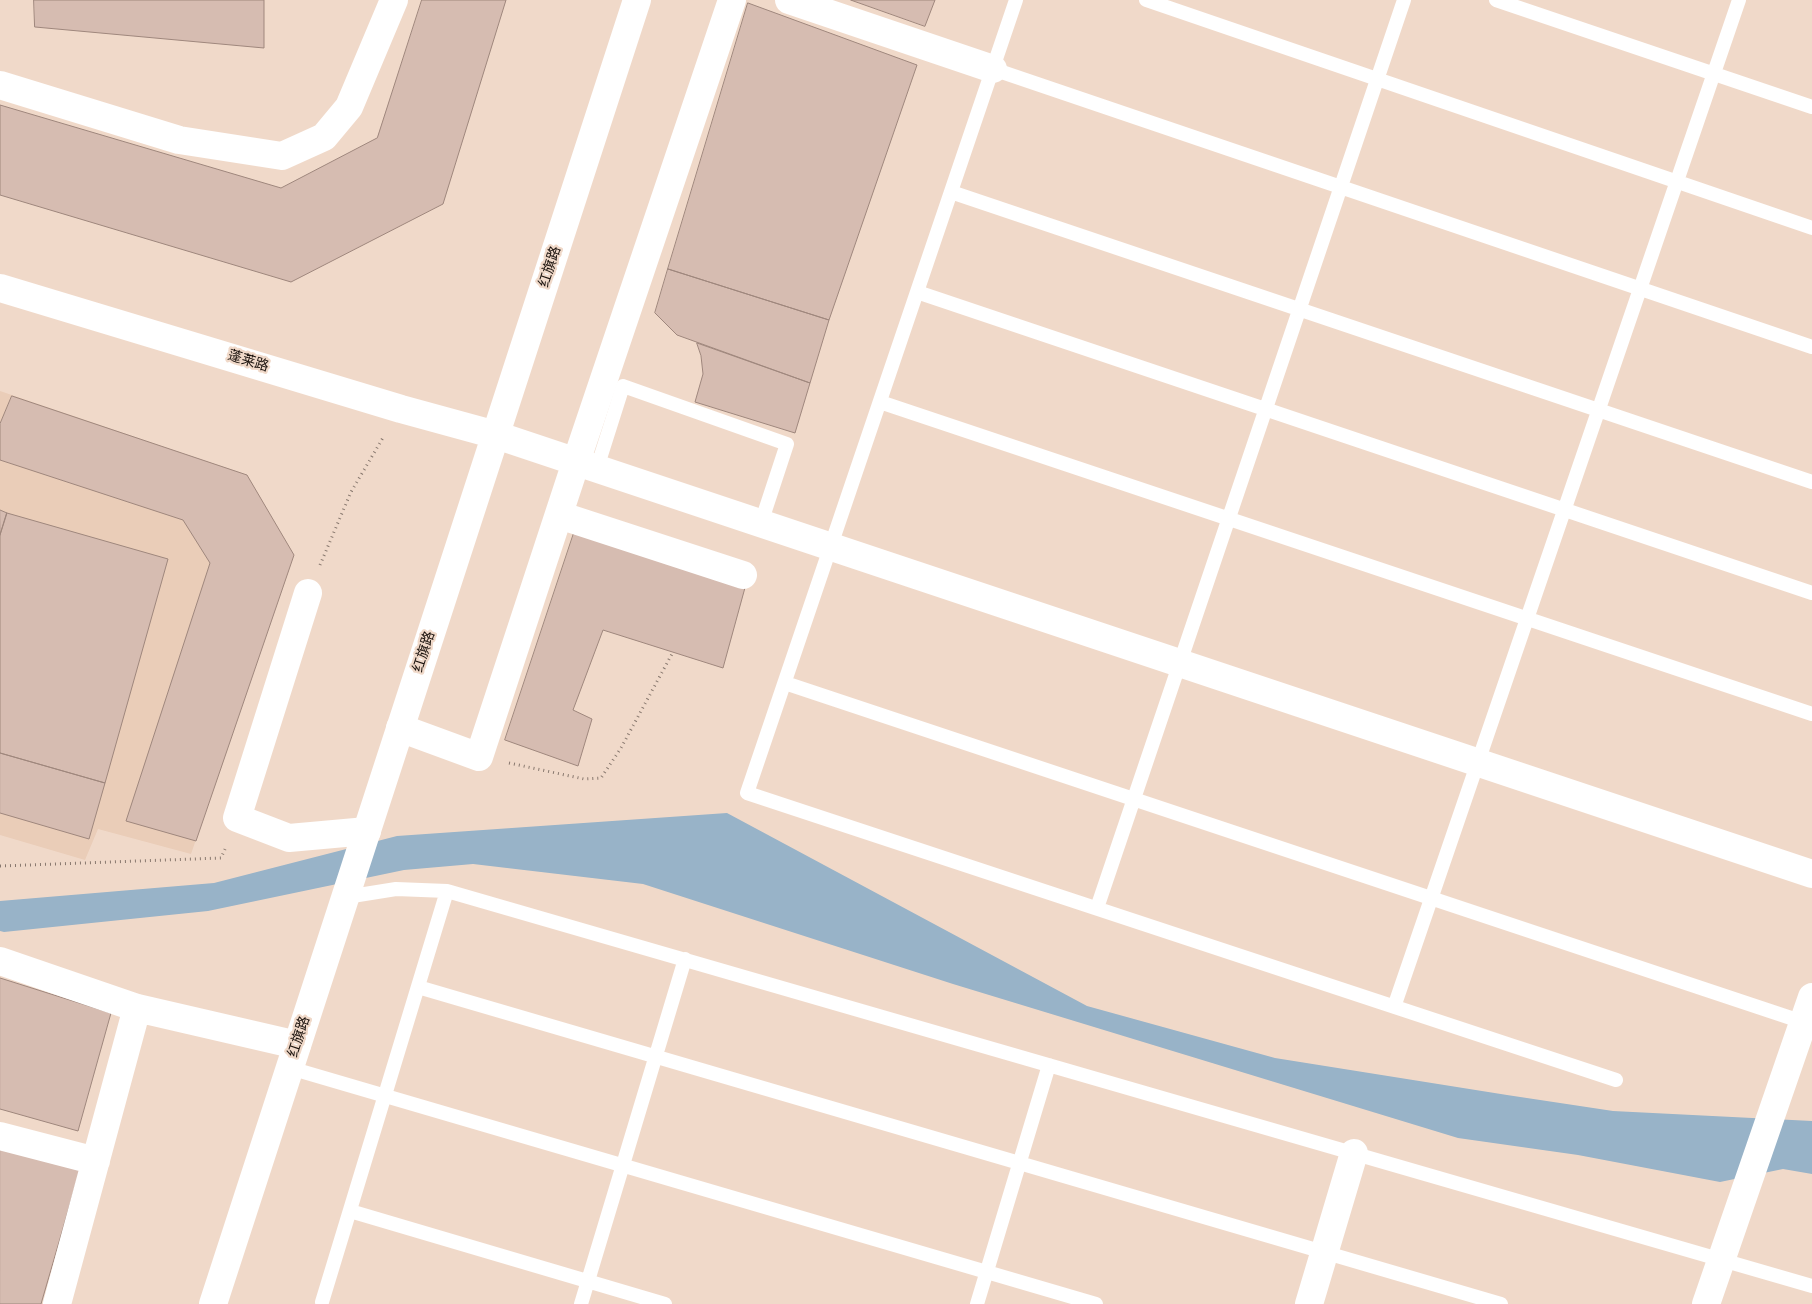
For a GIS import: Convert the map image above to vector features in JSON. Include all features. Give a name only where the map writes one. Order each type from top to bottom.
[{"type":"street","points":[[0,84],[179,140],[282,156],[324,137],[348,107],[394,0]]},
{"type":"street","name":"红旗路","points":[[213,1304],[637,0]]},
{"type":"street","points":[[400,728],[480,757],[558,515],[586,465],[732,0]]},
{"type":"street","points":[[789,0],[993,69]]},
{"type":"street","name":"蓬莱路","points":[[0,288],[401,409],[496,435],[1812,874]]},
{"type":"street","points":[[558,515],[743,576]]},
{"type":"street","points":[[308,593],[236,818],[289,838],[365,838]]},
{"type":"street","points":[[0,961],[137,1008],[294,1056]]},
{"type":"street","points":[[1706,1304],[1773,1112],[1808,1024],[1812,997]]},
{"type":"street","points":[[57,1304],[137,1008]]},
{"type":"street","points":[[0,1136],[96,1161]]},
{"type":"street","points":[[1309,1304],[1354,1153]]},
{"type":"lane","points":[[1016,0],[748,793],[1616,1080]]},
{"type":"lane","points":[[1146,0],[1812,228]]},
{"type":"lane","points":[[1097,908],[1404,0]]},
{"type":"lane","points":[[1496,0],[1812,107]]},
{"type":"lane","points":[[1394,1007],[1739,0]]},
{"type":"lane","points":[[993,69],[1812,348]]},
{"type":"lane","points":[[951,192],[1812,482]]},
{"type":"lane","points":[[917,292],[1812,593]]},
{"type":"lane","points":[[586,465],[623,386],[787,444],[760,523]]},
{"type":"lane","points":[[880,402],[1812,714]]},
{"type":"lane","points":[[785,683],[1808,1024]]},
{"type":"lane","points":[[346,893],[396,889],[447,891],[1812,1286]]},
{"type":"lane","points":[[324,1304],[350,1211],[447,891]]},
{"type":"lane","points":[[581,1304],[684,959]]},
{"type":"lane","points":[[418,987],[1500,1304]]},
{"type":"lane","points":[[294,1056],[385,1096],[1096,1304]]},
{"type":"lane","points":[[977,1304],[1049,1065]]},
{"type":"lane","points":[[350,1211],[665,1304]]},
{"type":"path","points":[[308,593],[351,492],[401,409]]},
{"type":"path","points":[[480,757],[584,779],[601,778],[621,748],[673,652]]},
{"type":"path","points":[[0,866],[221,858],[236,818]]},
{"type":"shaded area","points":[[0,391],[247,475],[294,555],[191,854],[98,829],[85,860],[0,835]]},
{"type":"water","points":[[727,813],[1087,1006],[1275,1058],[1507,1095],[1613,1111],[1812,1121],[1812,1174],[1783,1169],[1720,1182],[1578,1155],[1458,1138],[953,984],[643,884],[473,864],[404,870],[208,911],[0,931],[0,901],[214,883],[397,836]]},
{"type":"building","points":[[34,0],[264,0],[264,48],[35,27]]},
{"type":"building","points":[[422,0],[506,0],[443,204],[291,282],[0,195],[0,105],[281,188],[377,138]]},
{"type":"building","points":[[851,0],[935,0],[925,26]]},
{"type":"building","points":[[748,3],[917,65],[829,320],[668,269]]},
{"type":"building","points":[[668,269],[829,320],[810,383],[677,335],[655,313]]},
{"type":"building","points":[[697,343],[810,383],[795,433],[695,402],[703,374]]},
{"type":"building","points":[[12,396],[247,475],[294,555],[196,841],[126,821],[210,563],[183,520],[0,460],[0,424]]},
{"type":"building","points":[[0,510],[7,513],[0,535]]},
{"type":"building","points":[[7,513],[168,559],[105,783],[0,753],[0,535]]},
{"type":"building","points":[[574,533],[746,584],[723,668],[603,630],[573,710],[592,719],[578,766],[505,740]]},
{"type":"building","points":[[0,753],[105,783],[89,839],[0,813]]},
{"type":"building","points":[[0,978],[111,1013],[78,1131],[0,1109]]},
{"type":"building","points":[[0,1143],[82,1163],[41,1304],[0,1304]]}]
